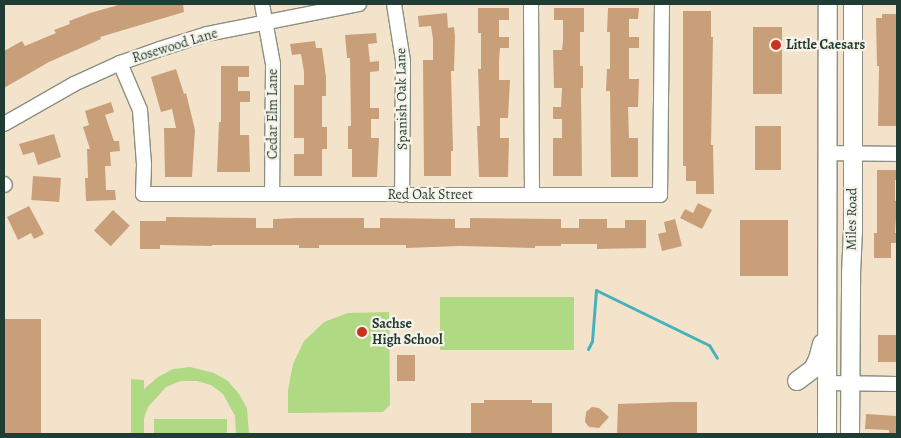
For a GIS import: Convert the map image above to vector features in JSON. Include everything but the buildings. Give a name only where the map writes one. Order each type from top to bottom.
[{"type":"main road","name":"Miles Road","points":[[827,434],[828,4]]},
{"type":"main road","name":"Miles Road","points":[[850,434],[853,4]]},
{"type":"main road","points":[[797,382],[813,369],[818,358],[827,322]]},
{"type":"street","name":"Cedar Elm Lane","points":[[262,4],[273,64],[272,194]]},
{"type":"street","name":"Rosewood Lane","points":[[4,124],[74,84],[120,63],[207,34],[359,4]]},
{"type":"street","name":"Spanish Oak Lane","points":[[394,4],[403,60],[402,195]]},
{"type":"street","points":[[531,4],[532,194]]},
{"type":"street","name":"Red Oak Street","points":[[120,63],[140,110],[144,165],[143,194],[660,195],[662,4]]},
{"type":"street","points":[[828,152],[897,154]]},
{"type":"street","points":[[827,383],[897,384]]},
{"type":"green space","points":[[440,297],[574,297],[574,350],[440,350]]},
{"type":"green space","points":[[389,312],[390,405],[383,412],[288,413],[288,390],[293,364],[304,341],[324,322],[348,313]]},
{"type":"green space","points":[[190,367],[214,373],[228,381],[239,394],[247,408],[249,434],[236,434],[235,416],[223,394],[211,385],[197,381],[181,381],[166,387],[148,407],[144,418],[144,434],[131,434],[131,379],[144,380],[144,389],[158,377],[173,369]]},
{"type":"green space","points":[[154,419],[227,419],[227,434],[154,434]]},
{"type":"waterway","points":[[588,349],[592,341],[596,290],[709,345],[717,358]]},
{"type":"place","name":"Little Caesars","points":[[776,45]]},
{"type":"place","name":"Sachse High School","points":[[362,332]]}]
